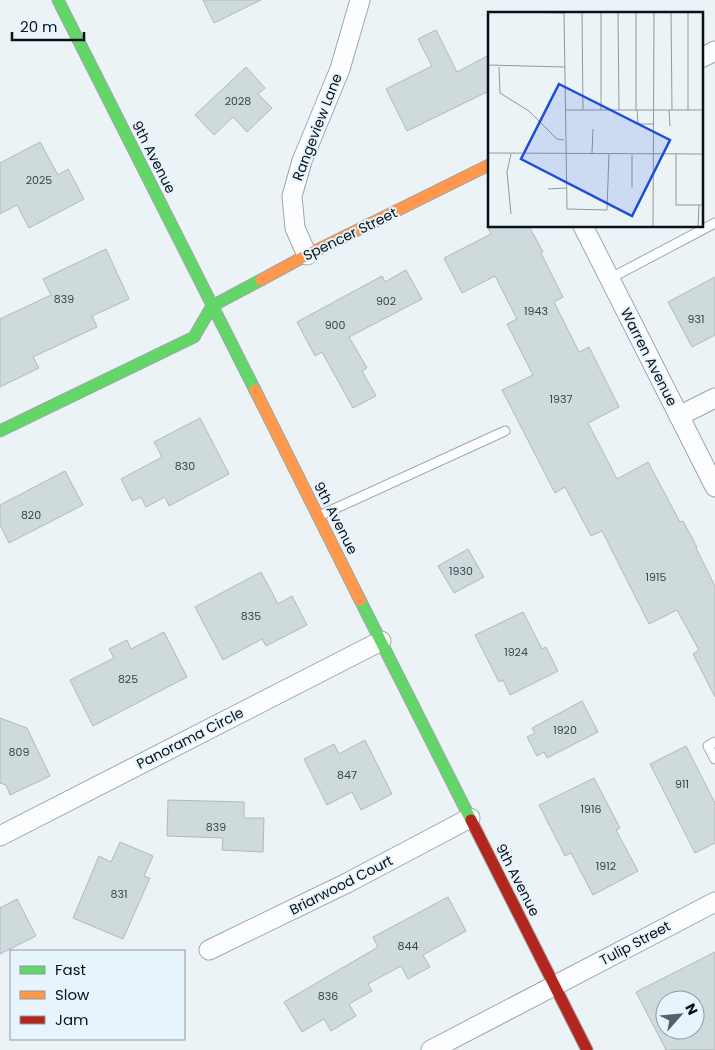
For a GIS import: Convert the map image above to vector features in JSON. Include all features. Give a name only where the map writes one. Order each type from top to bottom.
[{"type":"main road","name":"9th Avenue","points":[[58,0],[587,1050]]},
{"type":"main road","name":"Spencer Street","points":[[212,306],[307,254],[488,165]]},
{"type":"main road","points":[[0,431],[194,337],[212,306]]},
{"type":"street","name":"Rangeview Lane","points":[[307,254],[295,228],[292,196],[302,161],[340,69],[360,0]]},
{"type":"street","points":[[702,58],[715,51]]},
{"type":"street","name":"Warren Avenue","points":[[584,228],[715,487]]},
{"type":"street","points":[[679,416],[715,398]]},
{"type":"street","name":"Panorama Circle","points":[[0,836],[381,641]]},
{"type":"street","name":"Briarwood Court","points":[[209,950],[347,883],[470,818]]},
{"type":"street","name":"Tulip Street","points":[[431,1050],[715,902]]},
{"type":"lane","points":[[610,279],[715,223]]},
{"type":"lane","points":[[318,516],[505,431]]},
{"type":"lane","points":[[715,742],[708,746],[715,759]]},
{"type":"building","points":[[203,0],[261,0],[214,23]]},
{"type":"building","points":[[436,30],[457,72],[488,56],[488,91],[407,131],[386,89],[432,66],[418,39]]},
{"type":"building","points":[[246,67],[265,88],[258,94],[272,108],[247,132],[233,117],[214,135],[195,115]]},
{"type":"building","points":[[40,142],[58,175],[68,169],[84,199],[29,228],[17,205],[0,214],[0,163]]},
{"type":"building","points":[[488,228],[530,228],[563,297],[554,302],[579,352],[589,347],[619,407],[588,423],[617,479],[648,462],[680,522],[683,521],[697,547],[715,586],[715,697],[693,654],[699,650],[677,610],[649,624],[602,531],[591,536],[565,487],[555,493],[502,390],[533,375],[507,324],[517,319],[495,276],[462,293],[444,258],[491,234]]},
{"type":"building","points":[[106,249],[129,299],[92,316],[97,327],[33,357],[39,368],[0,387],[0,319],[51,295],[43,279]]},
{"type":"building","points":[[406,270],[422,299],[349,337],[367,368],[362,371],[376,396],[353,408],[322,352],[315,356],[297,322],[382,276],[385,282]]},
{"type":"building","points":[[715,277],[715,335],[692,347],[668,302]]},
{"type":"building","points":[[200,418],[229,474],[169,506],[165,497],[146,507],[141,497],[132,501],[121,479],[162,457],[154,442]]},
{"type":"building","points":[[65,471],[83,505],[9,543],[0,525],[0,505]]},
{"type":"building","points":[[468,549],[484,577],[454,593],[438,566]]},
{"type":"building","points":[[261,572],[278,604],[292,596],[307,625],[266,646],[262,639],[223,660],[195,607]]},
{"type":"building","points":[[523,612],[542,649],[546,647],[558,671],[510,695],[503,680],[499,682],[475,635]]},
{"type":"building","points":[[164,632],[187,677],[93,726],[70,680],[114,658],[109,649],[127,640],[131,649]]},
{"type":"building","points":[[582,701],[598,732],[547,758],[544,752],[537,756],[527,737],[535,733],[532,728]]},
{"type":"building","points":[[0,718],[27,728],[50,776],[10,795],[6,785],[0,783]]},
{"type":"building","points":[[365,740],[392,794],[361,810],[352,792],[327,805],[304,759],[334,744],[339,754]]},
{"type":"building","points":[[686,746],[715,803],[715,843],[695,853],[650,764]]},
{"type":"building","points":[[594,778],[620,828],[616,830],[638,871],[593,895],[571,853],[565,856],[539,805]]},
{"type":"building","points":[[168,800],[244,802],[244,818],[264,818],[263,852],[222,850],[223,838],[167,836]]},
{"type":"building","points":[[120,842],[153,856],[144,876],[150,878],[123,939],[73,918],[99,856],[111,862]]},
{"type":"building","points":[[448,897],[466,931],[423,955],[430,967],[408,979],[401,966],[368,984],[372,991],[349,1004],[356,1016],[331,1031],[324,1019],[302,1032],[284,1002],[378,947],[373,937]]},
{"type":"building","points":[[17,899],[36,936],[0,954],[0,908]]},
{"type":"building","points":[[715,952],[715,1050],[666,1050],[661,1040],[705,1040],[705,990],[655,990],[655,1029],[636,992]]},
{"type":"traffic: fast","points":[[58,0],[255,390]]},
{"type":"traffic: fast","points":[[0,431],[194,337],[212,306],[261,280]]},
{"type":"traffic: fast","points":[[360,600],[471,820]]},
{"type":"traffic: slow","points":[[261,280],[307,255],[488,165]]},
{"type":"traffic: slow","points":[[255,390],[360,600]]},
{"type":"traffic: jam","points":[[471,820],[587,1050]]}]
